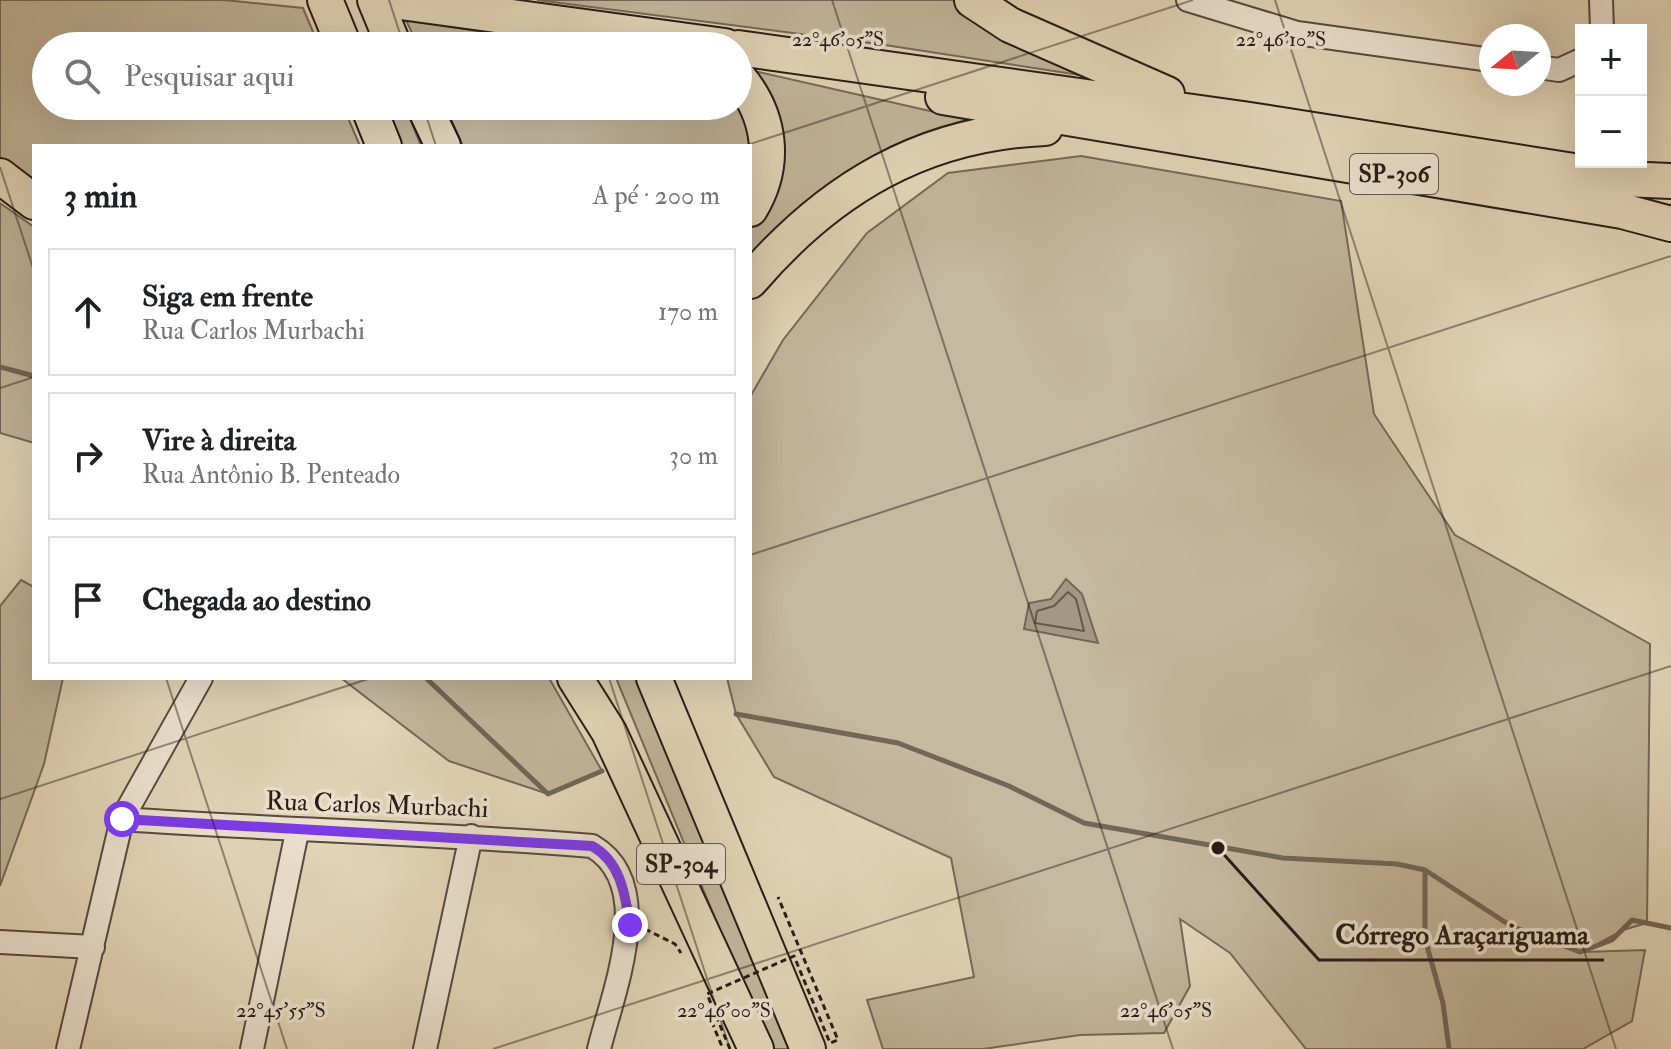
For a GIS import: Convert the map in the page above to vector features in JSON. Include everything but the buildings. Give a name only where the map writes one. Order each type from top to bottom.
[{"type":"highway","points":[[325,0],[338,32]]},
{"type":"highway","points":[[972,0],[1010,25],[1093,64],[1243,119]]},
{"type":"highway","points":[[390,21],[554,21],[629,32]]},
{"type":"highway","points":[[554,21],[606,32]]},
{"type":"highway","name":"SP-306","points":[[752,50],[1243,119],[1624,179],[1671,181]]},
{"type":"highway","name":"SP-306","points":[[792,56],[951,99],[1622,211],[1671,224]]},
{"type":"highway","points":[[752,96],[767,132],[768,162],[761,190],[752,206]]},
{"type":"highway","points":[[374,120],[383,144]]},
{"type":"highway","points":[[426,120],[434,144]]},
{"type":"highway","points":[[429,120],[442,144]]},
{"type":"highway","points":[[752,279],[805,224],[846,192],[923,151],[978,134],[1027,129],[1117,128]]},
{"type":"highway","points":[[0,176],[32,200]]},
{"type":"highway","points":[[576,680],[616,745],[757,1049]]},
{"type":"highway","name":"SP-304","points":[[605,680],[757,1049]]},
{"type":"highway","name":"SP-304","points":[[655,680],[766,909],[808,1049]]},
{"type":"highway","points":[[674,680],[766,909]]},
{"type":"street","points":[[1188,0],[1249,10],[1297,33],[1479,58]]},
{"type":"street","points":[[1601,0],[1602,24]]},
{"type":"street","points":[[1551,69],[1559,70],[1575,63]]},
{"type":"street","points":[[68,1049],[122,819],[200,680]]},
{"type":"street","name":"Rua Carlos Murbachi","points":[[122,819],[297,832],[471,836],[592,846],[606,854],[617,873],[630,925]]},
{"type":"street","points":[[252,1049],[297,832]]},
{"type":"street","points":[[425,1049],[471,836]]},
{"type":"street","points":[[599,1049],[630,925]]},
{"type":"street","points":[[0,942],[93,947]]},
{"type":"path","points":[[730,1049],[707,994],[794,956],[830,1043],[838,1040],[766,909]]},
{"type":"path","points":[[630,925],[654,932],[675,944],[687,961]]},
{"type":"shaded area","points":[[0,0],[224,0],[303,8],[313,32],[32,32],[32,120],[349,120],[359,144],[32,144],[32,183],[0,159]]},
{"type":"shaded area","points":[[537,0],[954,0],[1019,39],[1112,80],[885,45]]},
{"type":"shaded area","points":[[406,20],[484,32],[412,32]]},
{"type":"shaded area","points":[[752,71],[987,124],[752,271],[752,224],[758,217],[747,120],[752,120]]},
{"type":"shaded area","points":[[385,120],[411,120],[420,144],[394,144]]},
{"type":"shaded area","points":[[451,120],[751,120],[750,144],[462,144]]},
{"type":"shaded area","points":[[1081,156],[1341,201],[1374,414],[1455,535],[1650,644],[1647,923],[1623,930],[1583,952],[1645,950],[1632,1021],[1583,1049],[1306,1049],[1230,953],[1180,919],[1190,986],[1164,1033],[1080,1035],[983,1049],[883,1049],[867,1000],[974,977],[951,858],[774,777],[736,714],[728,680],[752,680],[752,394],[783,340],[867,233],[948,173]]},
{"type":"shaded area","points":[[0,203],[32,226],[32,442],[0,433]]},
{"type":"shaded area","points":[[21,580],[32,586],[32,680],[63,680],[44,764],[0,886],[0,606]]},
{"type":"shaded area","points":[[344,680],[550,680],[602,771],[548,794],[449,761]]},
{"type":"shaded area","points":[[617,680],[642,680],[794,1049],[769,1049]]},
{"type":"water","points":[[1066,579],[1082,594],[1098,643],[1024,629],[1029,603],[1051,599]]},
{"type":"waterway","points":[[0,367],[32,375]]},
{"type":"waterway","points":[[428,680],[548,794],[602,771]]},
{"type":"waterway","points":[[736,714],[898,743],[1009,786],[1084,823],[1283,858],[1397,864],[1425,870],[1511,926],[1580,952],[1612,940],[1632,920],[1671,928]]},
{"type":"waterway","points":[[1425,870],[1425,939],[1443,1003],[1449,1049]]},
{"type":"place","name":"Córrego Araçariguama","points":[[1218,848]]},
{"type":"route","points":[[122,819],[297,832],[471,836],[592,846],[606,854],[617,873],[625,894],[630,925]]}]
